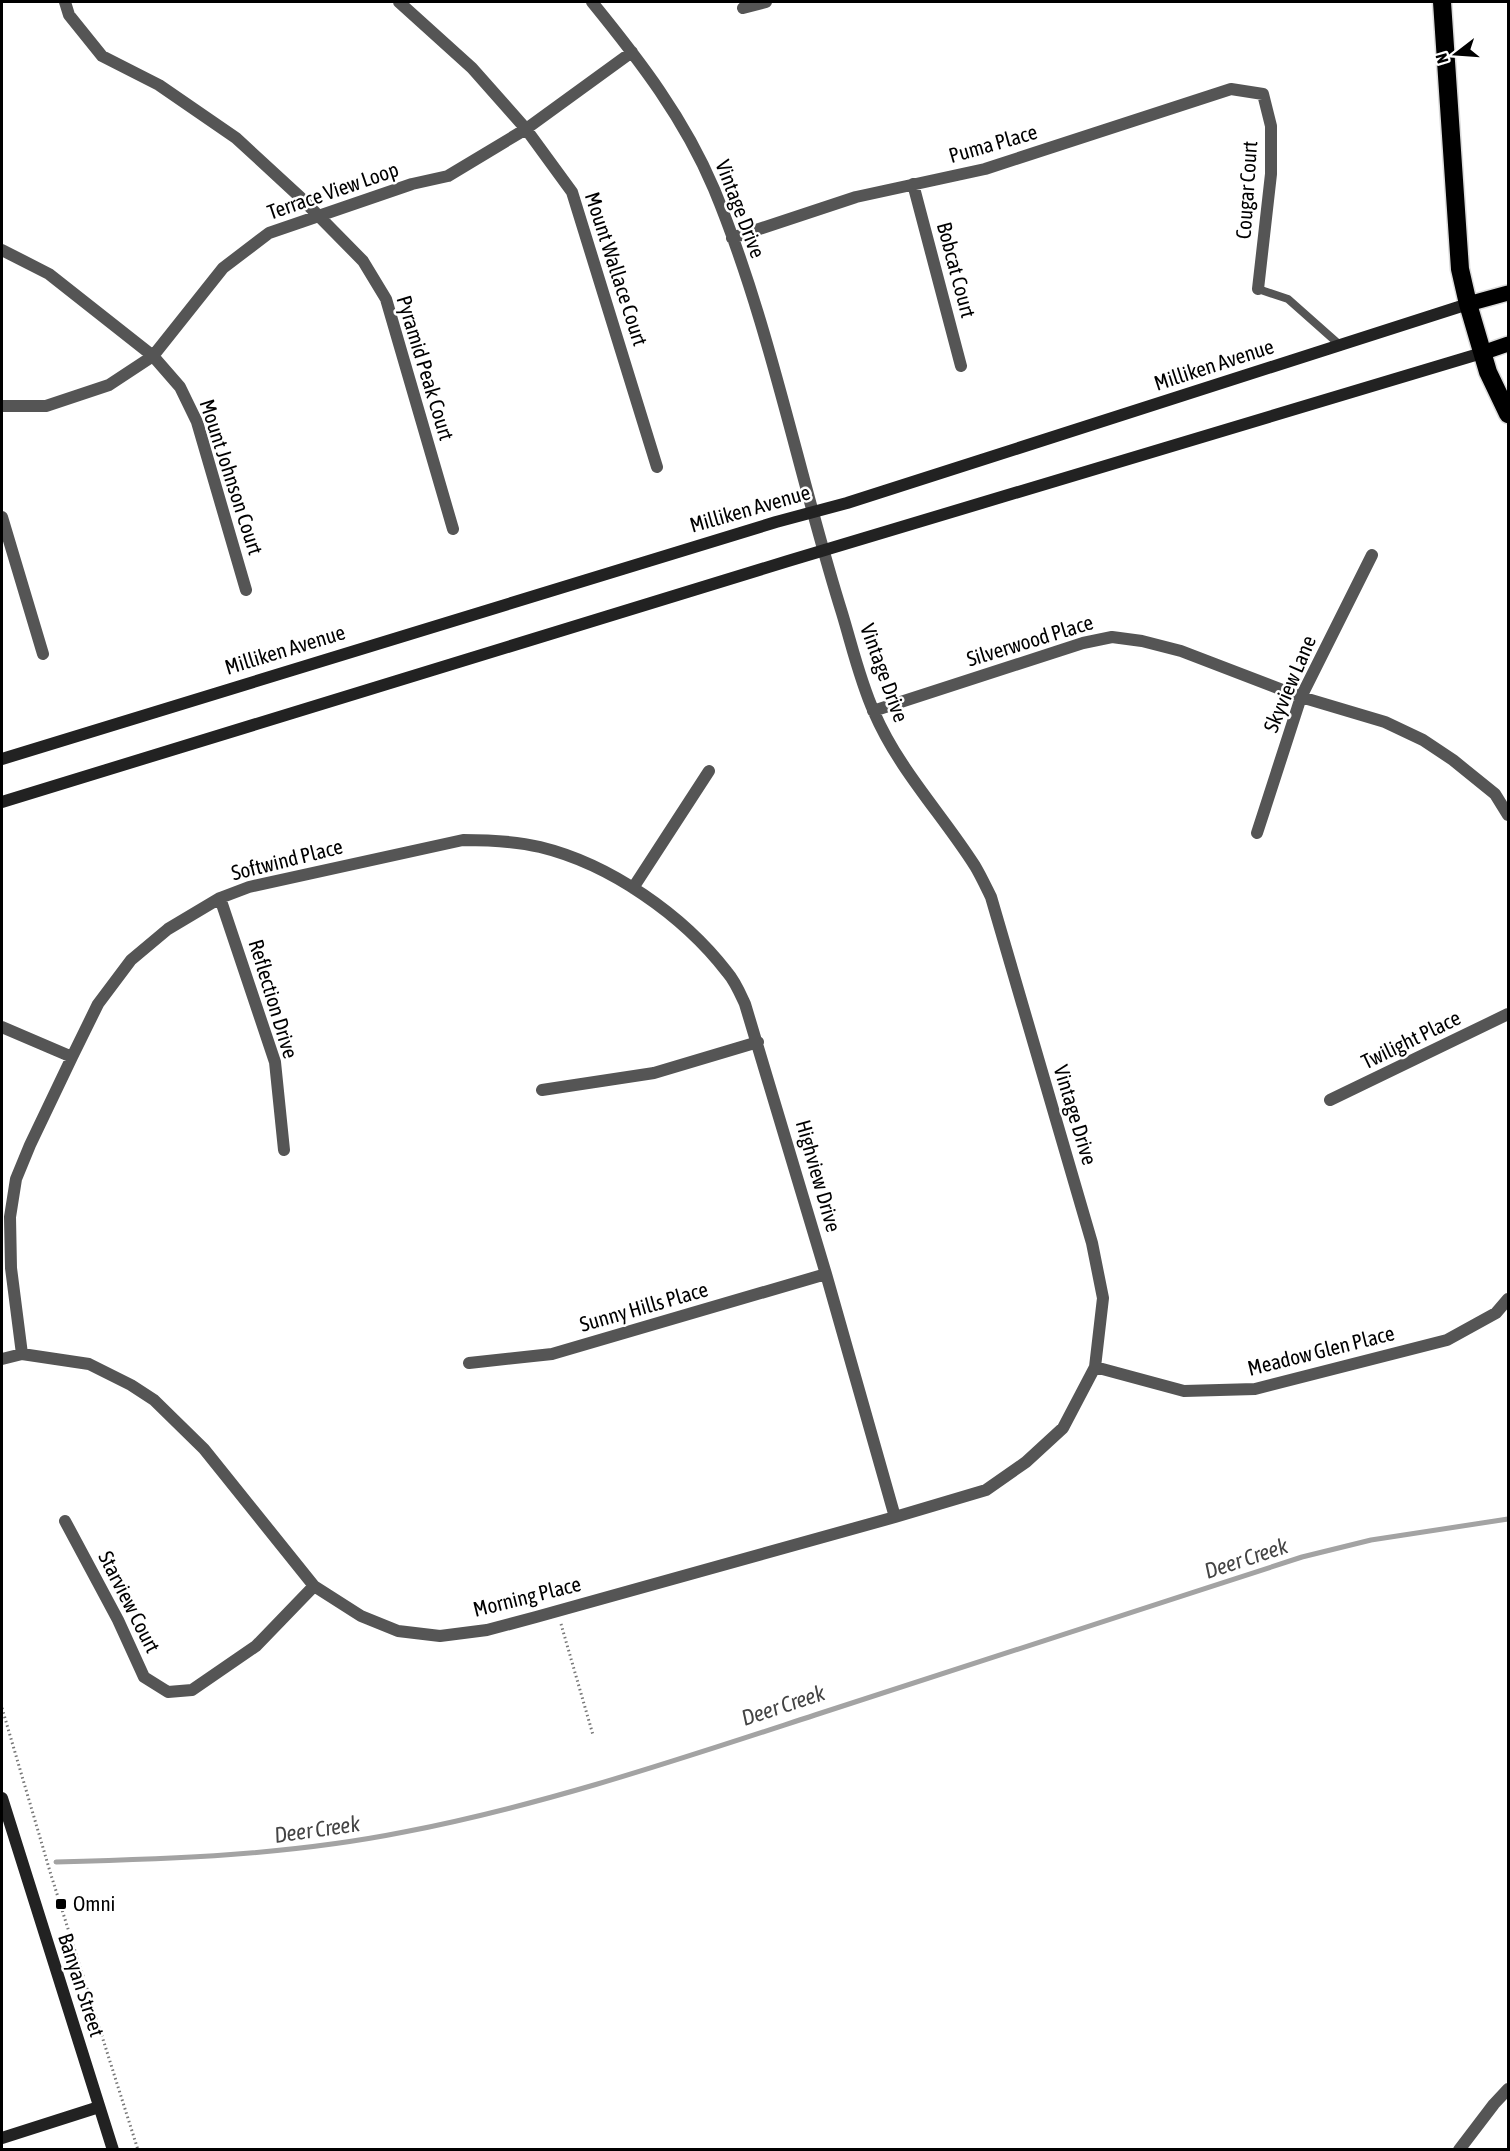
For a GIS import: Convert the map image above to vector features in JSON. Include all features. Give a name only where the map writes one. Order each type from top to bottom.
[{"type":"highway","points":[[1442,2],[1460,269],[1488,372],[1509,414]]},
{"type":"main road","name":"Milliken Avenue","points":[[2,759],[776,522],[812,513],[1468,304],[1509,293]]},
{"type":"main road","points":[[2,802],[822,550],[1509,344]]},
{"type":"main road","name":"Banyan Street","points":[[2,1798],[7,1832],[113,2150]]},
{"type":"main road","points":[[2,2138],[99,2107]]},
{"type":"street","name":"Pyramid Peak Court","points":[[65,2],[69,15],[102,56],[159,85],[237,138],[363,261],[386,299],[453,529]]},
{"type":"street","name":"Mount Wallace Court","points":[[399,2],[472,68],[526,129],[572,192],[657,467]]},
{"type":"street","name":"Vintage Drive","points":[[592,2],[661,90],[713,187],[755,308],[822,550],[873,711],[903,768],[975,866],[991,897],[1092,1243],[1103,1298],[1095,1367]]},
{"type":"street","points":[[743,8],[766,2]]},
{"type":"street","name":"Terrace View Loop","points":[[2,406],[46,406],[109,385],[153,356],[223,267],[269,233],[412,184],[448,176],[526,129],[632,52]]},
{"type":"street","name":"Puma Place","points":[[732,238],[856,197],[985,169],[1231,89],[1263,94]]},
{"type":"street","name":"Cougar Court","points":[[1258,290],[1271,174],[1271,126],[1263,94]]},
{"type":"street","name":"Bobcat Court","points":[[913,184],[961,366]]},
{"type":"street","name":"Mount Johnson Court","points":[[2,250],[49,274],[153,356],[180,387],[197,422],[246,590]]},
{"type":"street","points":[[2,517],[43,654]]},
{"type":"street","name":"Skyview Lane","points":[[1257,833],[1301,697],[1372,555]]},
{"type":"street","name":"Silverwood Place","points":[[873,711],[1083,643],[1112,637],[1142,641],[1181,651],[1301,697],[1385,722],[1423,740],[1454,760],[1495,794],[1509,815]]},
{"type":"street","points":[[633,888],[709,771]]},
{"type":"street","name":"Softwind Place","points":[[22,1354],[11,1268],[10,1217],[16,1179],[30,1145],[98,1005],[131,960],[168,929],[220,898],[249,887],[463,840],[498,840],[541,847],[590,863],[633,888]]},
{"type":"street","name":"Highview Drive","points":[[633,888],[678,921],[729,973],[746,1004],[895,1517]]},
{"type":"street","name":"Reflection Drive","points":[[220,898],[274,1062],[284,1150]]},
{"type":"street","name":"Twilight Place","points":[[1330,1101],[1509,1014]]},
{"type":"street","points":[[2,1027],[72,1057]]},
{"type":"street","points":[[542,1090],[654,1073],[758,1042]]},
{"type":"street","name":"Sunny Hills Place","points":[[469,1363],[552,1354],[826,1274]]},
{"type":"street","name":"Meadow Glen Place","points":[[1095,1367],[1184,1391],[1255,1389],[1447,1340],[1496,1313],[1509,1299]]},
{"type":"street","name":"Morning Place","points":[[2,1359],[22,1354],[89,1364],[131,1385],[154,1400],[204,1449],[314,1586],[362,1616],[398,1631],[440,1636],[487,1630],[986,1490],[1026,1462],[1063,1428],[1095,1367]]},
{"type":"street","name":"Starview Court","points":[[64,1521],[118,1620],[144,1677],[168,1692],[192,1690],[256,1646],[314,1586]]},
{"type":"street","points":[[1459,2150],[1494,2104],[1509,2090]]},
{"type":"lane","points":[[1258,290],[1288,299],[1341,346]]},
{"type":"path","points":[[557,1611],[593,1735]]},
{"type":"path","points":[[2,1708],[51,1875],[138,2150]]},
{"type":"waterway","name":"Deer Creek","points":[[56,1862],[187,1857],[318,1846],[404,1832],[508,1809],[663,1764],[1302,1557],[1371,1540],[1508,1519]]},
{"type":"place","name":"Omni","points":[[61,1904]]}]
